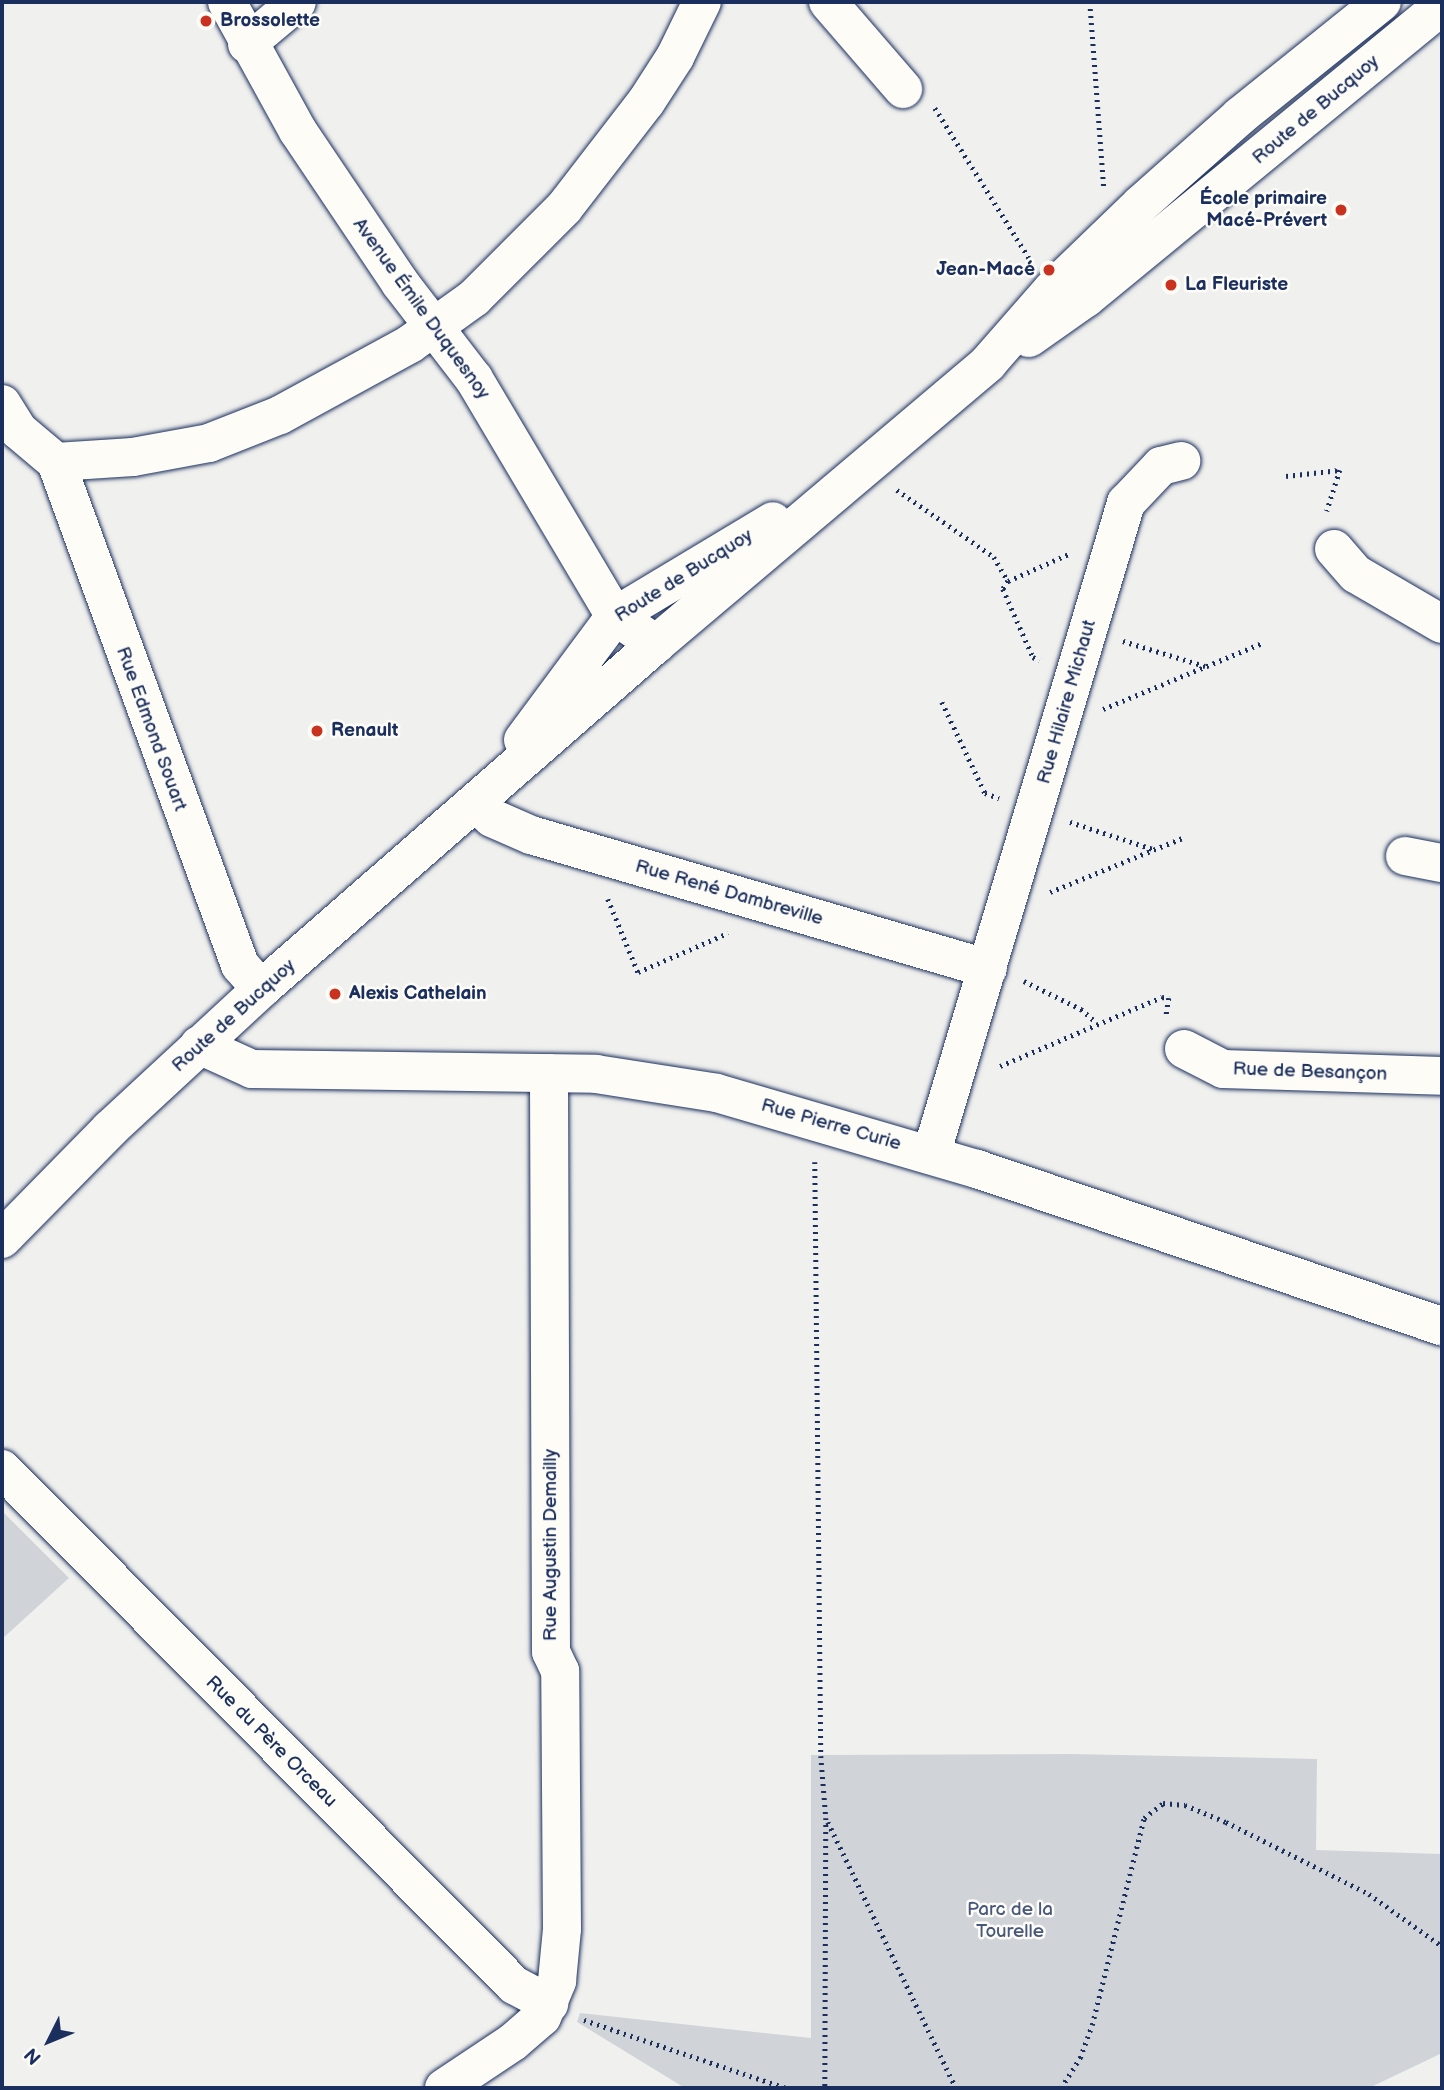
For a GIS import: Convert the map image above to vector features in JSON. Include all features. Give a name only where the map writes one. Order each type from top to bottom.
[{"type":"street","name":"Avenue Émile Duquesnoy","points":[[227,2],[247,44],[306,143],[435,329],[474,379],[615,616]]},
{"type":"street","points":[[247,44],[297,2]]},
{"type":"street","points":[[56,462],[133,457],[209,443],[280,415],[435,329],[525,250],[614,149],[676,57],[702,2]]},
{"type":"street","points":[[828,2],[903,89]]},
{"type":"street","name":"Route de Bucquoy","points":[[988,363],[1052,290],[1126,217],[1240,116],[1382,2]]},
{"type":"street","name":"Route de Bucquoy","points":[[7,1225],[261,989],[656,644],[988,363],[1086,298],[1442,6]]},
{"type":"street","name":"Rue Edmond Souart","points":[[2,404],[18,430],[56,462],[235,953],[247,976],[261,989]]},
{"type":"street","name":"Route de Bucquoy","points":[[476,804],[615,616],[880,457]]},
{"type":"street","name":"Rue Hilaire Michaut","points":[[931,1155],[1126,503],[1161,466],[1181,461]]},
{"type":"street","points":[[1334,549],[1356,574],[1442,624]]},
{"type":"street","points":[[615,616],[656,644]]},
{"type":"street","points":[[576,715],[590,688],[614,660],[615,616]]},
{"type":"street","name":"Rue René Dambreville","points":[[476,804],[492,818],[531,835],[988,970]]},
{"type":"street","points":[[1405,856],[1442,863]]},
{"type":"street","name":"Rue Pierre Curie","points":[[199,1045],[252,1069],[549,1073],[652,1080],[802,1114],[1442,1326]]},
{"type":"street","name":"Rue de Besançon","points":[[1184,1049],[1223,1069],[1442,1076]]},
{"type":"street","name":"Rue Augustin Demailly","points":[[444,2088],[513,2042],[542,2017],[557,1982],[562,1929],[560,1671],[551,1652],[549,1073]]},
{"type":"street","name":"Rue du Père Orceau","points":[[2,1469],[514,1985],[549,2004]]},
{"type":"path","points":[[1090,2],[1105,199],[1126,217]]},
{"type":"path","points":[[903,89],[923,90],[1052,290]]},
{"type":"path","points":[[1286,476],[1340,470],[1322,528],[1334,549]]},
{"type":"path","points":[[885,496],[894,487],[993,557],[1008,580]]},
{"type":"path","points":[[1114,544],[1093,544],[1008,580],[1003,589],[1033,657],[1071,688],[1094,713],[1262,643]]},
{"type":"path","points":[[1088,629],[1206,667]]},
{"type":"path","points":[[1013,883],[1046,894],[1185,837]]},
{"type":"path","points":[[600,855],[600,877],[638,972],[739,928],[751,900]]},
{"type":"path","points":[[988,970],[1044,991],[1081,1009],[1096,1022]]},
{"type":"path","points":[[990,1070],[1096,1022],[1169,998],[1164,1028],[1175,1032],[1184,1049]]},
{"type":"path","points":[[802,1114],[803,1129],[815,1143],[821,1756],[827,1818],[825,2088]]},
{"type":"path","points":[[1061,2088],[1080,2058],[1091,2025],[1144,1818],[1163,1802],[1185,1805],[1226,1822],[1369,1894],[1442,1946]]},
{"type":"path","points":[[827,1818],[956,2088]]},
{"type":"path","points":[[549,2004],[600,2029],[786,2088]]},
{"type":"green space","points":[[2,1511],[69,1578],[2,1639]]},
{"type":"green space","name":"Parc de la Tourelle","points":[[1071,1754],[1317,1759],[1316,1850],[1442,1854],[1442,2053],[1369,2088],[685,2088],[577,2022],[580,2013],[811,2038],[811,1755]]},
{"type":"place","name":"Brossolette","points":[[206,21]]},
{"type":"place","name":"École primaire Macé-Prévert","points":[[1341,210]]},
{"type":"place","name":"Jean-Macé","points":[[1049,270]]},
{"type":"place","name":"La Fleuriste","points":[[1171,285]]},
{"type":"place","name":"Renault","points":[[317,731]]},
{"type":"place","name":"Alexis Cathelain","points":[[335,994]]}]
